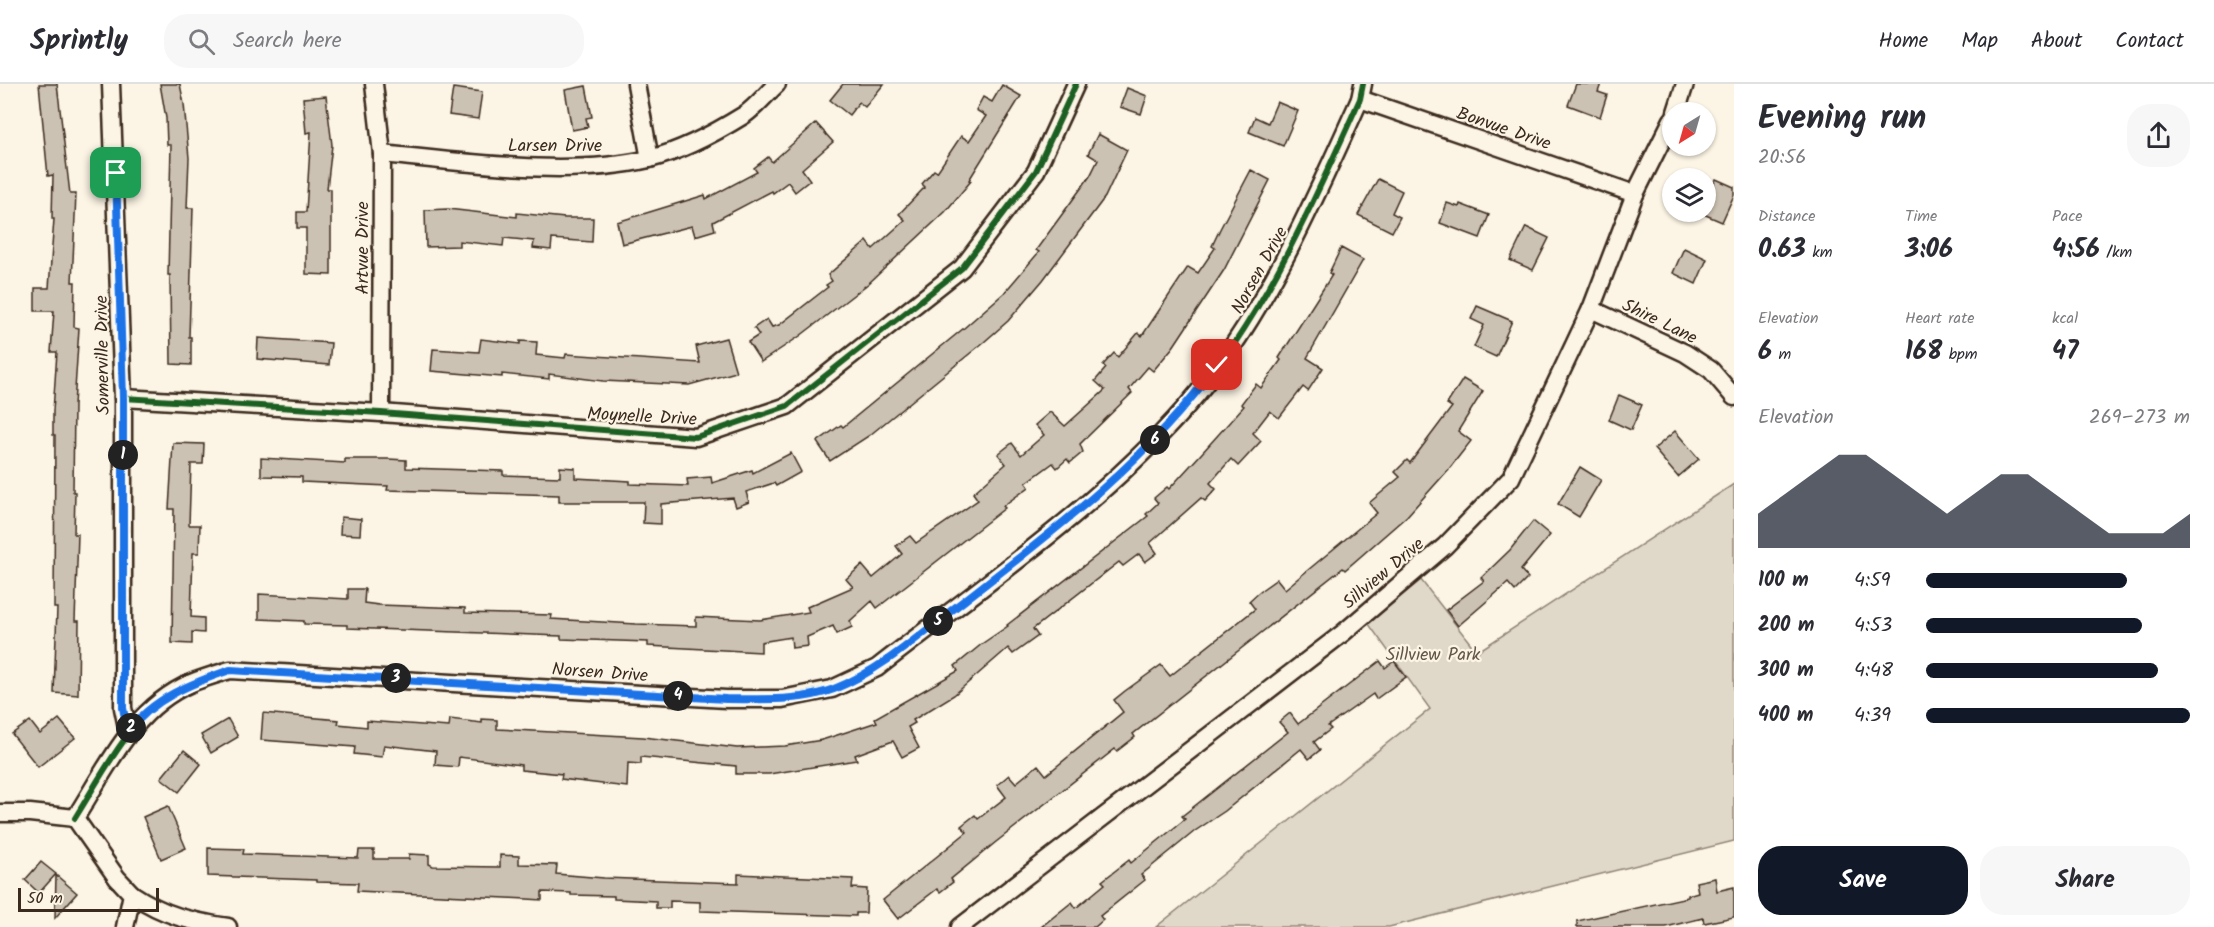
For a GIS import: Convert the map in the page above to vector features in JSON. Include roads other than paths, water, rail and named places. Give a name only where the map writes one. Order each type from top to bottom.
[{"type":"street","name":"Somerville Drive","points":[[111,84],[123,398],[123,708],[128,732]]},
{"type":"street","name":"Artvue Drive","points":[[374,84],[382,154],[381,413]]},
{"type":"street","points":[[636,84],[650,159]]},
{"type":"street","name":"Larsen Drive","points":[[382,154],[481,163],[585,168],[650,159],[698,141],[746,114],[777,84]]},
{"type":"street","name":"Moynelle Drive","points":[[123,398],[381,413],[696,437],[787,406],[962,268],[1036,171],[1076,84]]},
{"type":"street","points":[[1679,102],[1685,84]]},
{"type":"street","name":"Bonvue Drive","points":[[1362,91],[1635,194]]},
{"type":"street","name":"Norsen Drive","points":[[75,818],[128,732],[158,703],[190,684],[230,670],[726,699],[782,699],[832,690],[877,668],[1120,476],[1187,406],[1247,324],[1290,248],[1362,91]]},
{"type":"street","name":"Sillview Drive","points":[[960,927],[1343,633],[1445,546],[1511,478],[1592,309],[1635,194],[1662,140]]},
{"type":"street","name":"Shire Lane","points":[[1592,309],[1685,353],[1711,370],[1734,397]]},
{"type":"street","points":[[0,813],[30,813],[75,818],[117,879],[132,894],[156,910],[181,919],[228,927]]},
{"type":"street","points":[[125,927],[132,894]]},
{"type":"park label","name":"Sillview Park","points":[[1433,654]]}]
